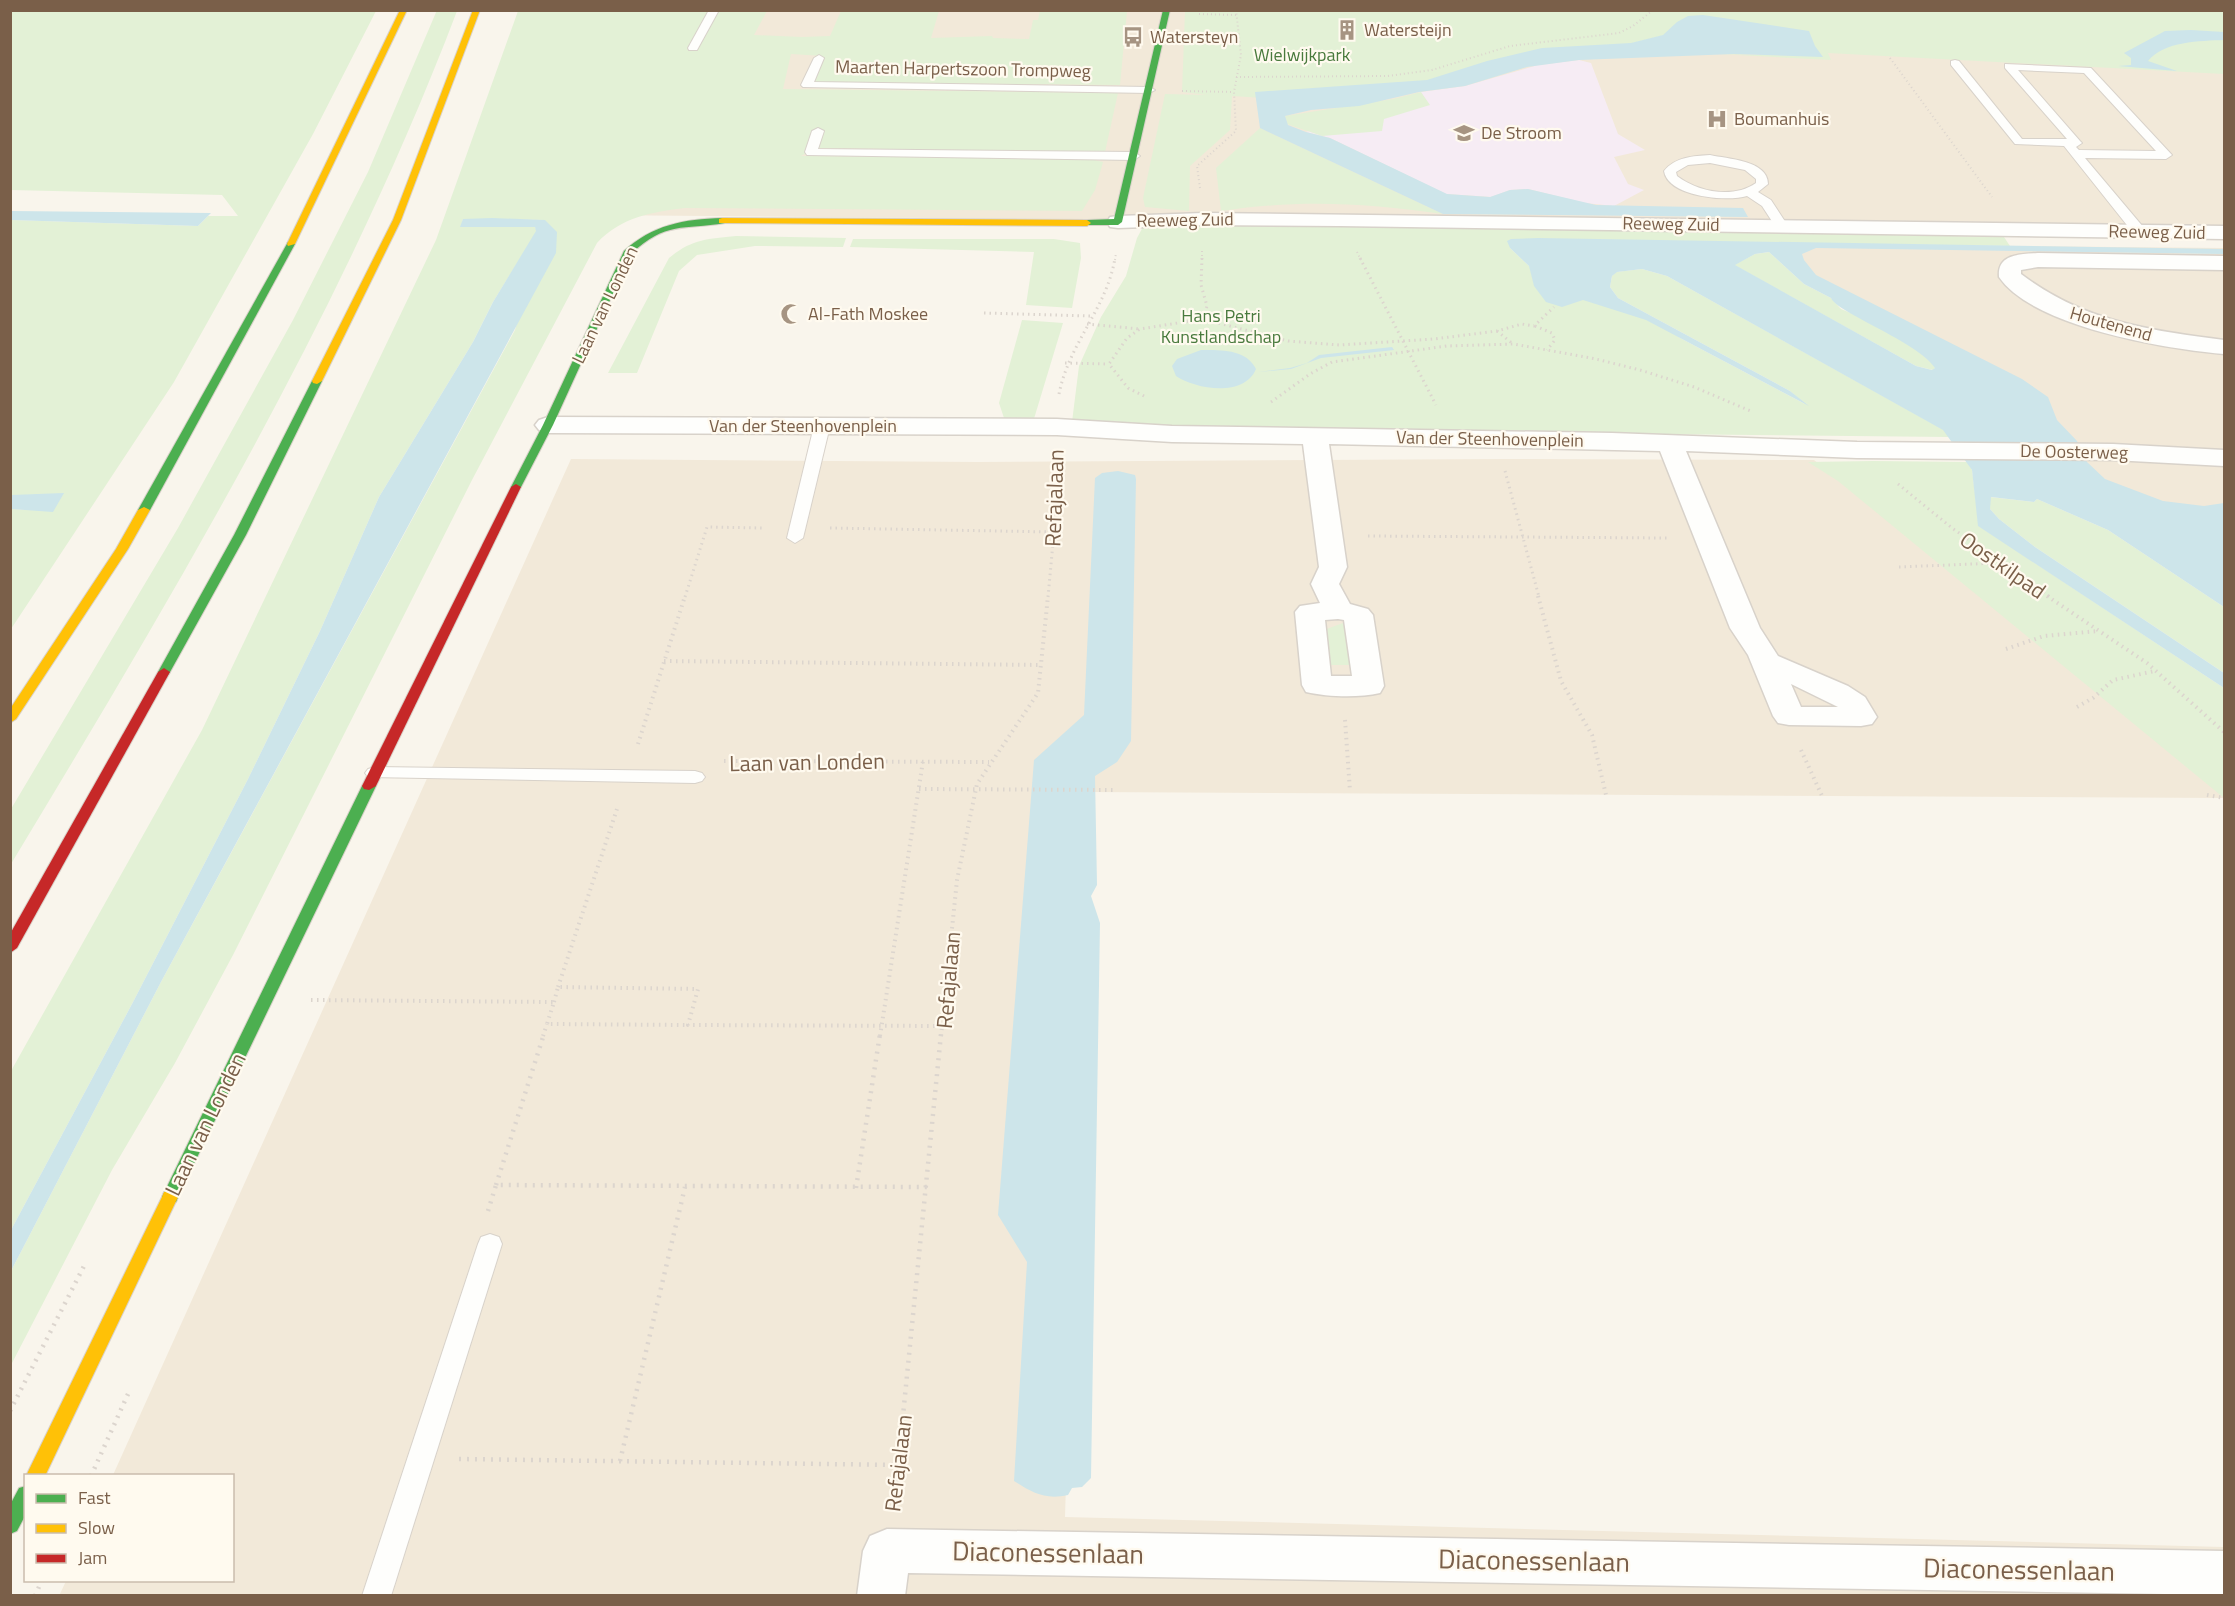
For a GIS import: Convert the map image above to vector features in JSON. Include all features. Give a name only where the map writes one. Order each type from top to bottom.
[{"type":"main road","points":[[10,719],[122,549],[290,246],[404,10]]},
{"type":"main road","points":[[10,948],[240,535],[397,220],[477,10]]},
{"type":"main road","points":[[1118,222],[1120,205],[1134,156],[1167,10]]},
{"type":"main road","name":"Laan van Londen","points":[[36,1474],[487,542],[548,424],[627,253],[637,240],[657,229],[693,221],[712,220],[1018,224],[1118,222]]},
{"type":"main road","points":[[10,1525],[24,1498]]},
{"type":"street","name":"Reeweg Zuid","points":[[1118,222],[1204,219],[1340,220],[1782,226],[2018,234],[2139,231],[2224,232]]},
{"type":"street","points":[[2018,234],[2037,260]]},
{"type":"street","name":"Houtenend","points":[[2224,263],[2037,260],[2022,261],[2009,267],[2010,277],[2037,297],[2083,319],[2163,339],[2224,347]]},
{"type":"street","name":"Van der Steenhovenplein","points":[[548,424],[1057,427],[1172,434],[1497,439],[1922,451]]},
{"type":"street","points":[[1315,435],[1333,567],[1325,584],[1338,610]]},
{"type":"street","points":[[1670,443],[1745,628],[1766,661],[1789,716],[1861,717],[1854,704],[1837,693],[1766,661]]},
{"type":"street","name":"De Oosterweg","points":[[1922,451],[2113,452],[2224,458]]},
{"type":"street","points":[[1338,610],[1358,615],[1369,686],[1317,686],[1310,612],[1338,610]]},
{"type":"street","name":"Diaconessenlaan","points":[[884,1573],[2224,1573]]},
{"type":"lane","points":[[693,48],[714,10]]},
{"type":"lane","name":"Maarten Harpertszoon Trompweg","points":[[819,58],[807,85],[1149,90]]},
{"type":"lane","points":[[1955,63],[2019,142],[2076,143],[2009,66],[2087,70],[2166,155],[2076,154]]},
{"type":"lane","points":[[818,130],[811,152],[1134,156]]},
{"type":"lane","points":[[2067,143],[2139,231]]},
{"type":"lane","points":[[1749,192],[1762,184],[1762,178],[1749,167],[1738,163],[1696,160],[1675,166],[1670,171],[1671,177],[1677,183],[1696,190],[1719,194],[1749,192],[1767,203],[1782,226]]},
{"type":"lane","points":[[795,538],[822,426]]},
{"type":"lane","points":[[375,773],[695,777]]},
{"type":"lane","points":[[376,1596],[490,1244]]},
{"type":"path","points":[[1199,10],[1198,14],[1236,13],[1241,55],[1234,92],[1236,131],[1197,166],[1204,219],[1201,276],[1207,306],[1203,319]]},
{"type":"path","points":[[1236,77],[1388,76],[1432,70],[1510,46],[1619,33],[1633,26],[1653,10]]},
{"type":"path","points":[[1890,58],[2018,234]]},
{"type":"path","points":[[1149,90],[1234,92]]},
{"type":"path","points":[[1340,220],[1410,353],[1446,425],[1450,438]]},
{"type":"path","points":[[1057,427],[1061,376],[1065,363],[1106,289],[1115,266],[1118,222]]},
{"type":"path","points":[[1534,326],[1554,307]]},
{"type":"path","points":[[984,313],[1090,316]]},
{"type":"path","points":[[1087,324],[1140,329],[1203,319],[1288,341],[1339,345],[1404,342],[1497,332],[1522,324],[1552,333],[1555,340],[1547,350]]},
{"type":"path","points":[[1109,364],[1127,338],[1140,329]]},
{"type":"path","points":[[1497,332],[1505,340],[1514,344]]},
{"type":"path","points":[[1266,405],[1310,374],[1332,362],[1448,346],[1514,344],[1640,370],[1742,406],[1774,423],[1792,449]]},
{"type":"path","points":[[1065,363],[1109,364]]},
{"type":"path","points":[[1109,364],[1120,381],[1136,394],[1151,398]]},
{"type":"path","name":"Refajalaan","points":[[884,1573],[899,1465],[957,880],[977,784],[1038,693],[1054,532],[1057,427]]},
{"type":"path","points":[[1497,439],[1561,681],[1592,735],[1606,795]]},
{"type":"path","name":"Oostkilpad","points":[[1857,450],[1952,528],[1999,563],[2156,671],[2224,732]]},
{"type":"path","points":[[1329,536],[1710,538]]},
{"type":"path","points":[[1899,567],[1999,563]]},
{"type":"path","points":[[2006,649],[2044,636],[2098,631]]},
{"type":"path","points":[[490,1244],[477,1244],[664,662],[721,660],[1042,665]]},
{"type":"path","points":[[2077,707],[2113,680],[2156,671]]},
{"type":"path","points":[[1342,686],[1350,791]]},
{"type":"path","points":[[1789,716],[1792,729],[1822,798]]},
{"type":"path","name":"Laan van Londen","points":[[695,777],[725,760],[990,762]]},
{"type":"path","points":[[856,1188],[923,761]]},
{"type":"path","points":[[919,789],[1116,790]]},
{"type":"path","points":[[2207,795],[2224,798]]},
{"type":"path","points":[[558,987],[698,989],[688,1025]]},
{"type":"path","points":[[301,1000],[554,1002]]},
{"type":"path","points":[[547,1024],[944,1026]]},
{"type":"path","points":[[496,1185],[927,1187]]},
{"type":"path","points":[[621,1461],[685,1187]]},
{"type":"path","points":[[92,1474],[130,1391]]},
{"type":"path","points":[[422,1458],[899,1465]]},
{"type":"path","points":[[35,1596],[42,1582]]},
{"type":"shaded area","points":[[528,11],[2224,11],[2224,229],[478,214]]},
{"type":"shaded area","name":"De Stroom","points":[[1579,60],[1591,63],[1618,134],[1645,150],[1614,157],[1628,184],[1644,190],[1614,206],[1585,203],[1528,189],[1510,190],[1491,197],[1446,194],[1330,138],[1306,132],[1421,92],[1465,86],[1538,65]]},
{"type":"shaded area","points":[[1795,247],[2224,248],[2224,535],[2069,465],[1792,265]]},
{"type":"shaded area","points":[[571,459],[978,462],[1814,460],[2224,759],[2224,798],[1087,792],[1065,1517],[2224,1547],[2224,1595],[59,1596],[66,1582],[234,1582],[234,1474],[113,1474]]},
{"type":"green space","points":[[437,10],[457,11],[412,123],[363,232],[310,340],[195,552],[11,864],[11,809],[178,528],[293,320],[368,172]]},
{"type":"green space","points":[[10,11],[376,11],[313,134],[174,382],[11,629],[11,509],[30,510],[21,495],[11,495],[11,220],[198,226],[208,216],[238,216],[222,195],[11,190]]},
{"type":"green space","points":[[518,11],[767,11],[754,35],[802,37],[830,36],[841,11],[939,11],[931,38],[992,36],[993,38],[1029,39],[1033,20],[1038,20],[1040,11],[1127,11],[1120,85],[813,82],[823,56],[791,54],[783,89],[1118,93],[1105,152],[815,148],[801,156],[1090,159],[1103,162],[1095,190],[1082,211],[685,208],[638,217],[616,227],[597,243],[472,480],[233,955],[175,1063],[112,1170],[11,1365],[11,1271],[162,980],[515,330],[545,220],[463,219],[461,227],[535,227],[537,231],[379,497],[320,631],[248,779],[132,1004],[11,1230],[11,1071],[202,730],[436,240]]},
{"type":"green space","name":"Wielwijkpark","points":[[1185,11],[2224,11],[2224,74],[1828,53],[1831,60],[1718,54],[1823,56],[1639,44],[1309,101],[1232,96],[1230,130],[1190,166],[1189,211],[1145,207],[1143,198],[1165,94],[1207,95],[1182,92]]},
{"type":"green space","points":[[1421,92],[1430,105],[1384,119],[1382,131],[1322,136],[1287,124],[1285,116],[1393,99]]},
{"type":"green space","points":[[1260,128],[1443,214],[1387,207],[1332,204],[1278,205],[1221,211],[1216,168]]},
{"type":"green space","name":"Hans Petri Kunstlandschap","points":[[1196,223],[2004,237],[2010,246],[1511,239],[1510,248],[1529,266],[1653,320],[1682,339],[1805,404],[1790,391],[1618,298],[1610,287],[1612,276],[1616,272],[1642,269],[1667,276],[1944,430],[1949,437],[1165,429],[1072,422],[1079,366],[1101,317],[1126,276],[1137,238],[1144,225]]},
{"type":"green space","points":[[736,236],[846,238],[843,247],[755,246],[697,255],[679,271],[637,373],[608,373],[669,258],[693,243]]},
{"type":"green space","points":[[853,239],[1054,239],[1080,243],[1081,258],[1072,308],[1026,305],[1034,252],[850,247]]},
{"type":"green space","points":[[1769,252],[1804,284],[1831,298],[1841,309],[1912,346],[1936,367],[1933,370],[1916,366],[1734,265],[1755,254]]},
{"type":"green space","points":[[1022,320],[1063,323],[1033,422],[1005,421],[999,403]]},
{"type":"green space","points":[[1808,462],[1968,462],[1972,470],[1979,526],[2224,688],[2224,798],[1838,481]]},
{"type":"green space","points":[[1990,497],[2034,502],[2037,499],[2108,530],[2224,607],[2224,673],[2035,547],[1999,519],[1990,509]]},
{"type":"green space","points":[[1343,623],[1350,623],[1355,665],[1326,665],[1321,631]]},
{"type":"water","points":[[1703,15],[1809,31],[1815,46],[1823,57],[1734,54],[1579,60],[1527,67],[1465,86],[1419,92],[1359,106],[1311,110],[1285,116],[1288,125],[1330,138],[1447,194],[1490,197],[1510,190],[1528,189],[1596,205],[1743,208],[1748,217],[1443,214],[1260,128],[1255,92],[1427,80],[1487,61],[1542,48],[1631,43],[1663,35],[1677,22],[1688,16]]},
{"type":"water","points":[[2165,31],[2224,32],[2224,40],[2183,43],[2163,49],[2148,61],[2177,71],[2118,66],[2131,65],[2131,58],[2124,53]]},
{"type":"water","points":[[11,211],[211,213],[198,226],[11,220]]},
{"type":"water","points":[[463,219],[545,220],[557,232],[556,253],[162,980],[11,1271],[11,1230],[132,1004],[248,779],[320,631],[379,497],[473,342],[493,302],[536,231],[535,227],[460,227]]},
{"type":"water","points":[[1511,239],[2224,249],[2224,254],[1816,248],[1802,254],[1816,275],[2022,379],[2048,397],[2057,420],[2077,441],[2087,462],[2105,479],[2163,501],[2204,506],[2224,503],[2224,607],[2108,530],[2037,499],[2034,502],[1991,497],[1990,509],[1999,519],[2035,547],[2224,673],[2224,688],[1978,526],[1972,470],[1943,430],[1667,276],[1642,269],[1617,272],[1612,276],[1610,287],[1618,298],[1790,391],[1809,406],[1646,320],[1583,300],[1562,307],[1546,302],[1534,286],[1529,266],[1510,248],[1507,241]],"holes":[[[1769,252],[1804,284],[1912,348],[1935,368],[1932,370],[1916,366],[1735,265],[1755,254]]]},
{"type":"water","points":[[1392,347],[1394,350],[1321,358],[1291,369],[1258,372],[1290,368],[1307,363],[1319,355]]},
{"type":"water","points":[[1201,350],[1239,354],[1252,362],[1256,369],[1250,378],[1241,384],[1219,388],[1184,381],[1176,376],[1172,366],[1177,359]]},
{"type":"water","points":[[1118,471],[1135,475],[1136,479],[1131,741],[1117,762],[1095,776],[1097,885],[1091,896],[1100,923],[1091,1478],[1082,1487],[1072,1488],[1068,1495],[1053,1497],[1033,1492],[1014,1481],[1027,1262],[998,1215],[1034,760],[1084,715],[1095,478],[1102,473]]},
{"type":"water","points":[[64,493],[53,512],[11,509],[11,495]]},
{"type":"traffic: fast","points":[[1087,223],[1118,222],[1167,10]]},
{"type":"traffic: fast","points":[[516,487],[548,425],[627,253],[648,236],[670,226],[722,221]]},
{"type":"traffic: fast","points":[[144,510],[291,244]]},
{"type":"traffic: fast","points":[[164,672],[240,535],[317,381]]},
{"type":"traffic: fast","points":[[170,1197],[369,786]]},
{"type":"traffic: fast","points":[[10,1525],[24,1498]]},
{"type":"traffic: slow","points":[[291,244],[404,10]]},
{"type":"traffic: slow","points":[[317,381],[397,220],[477,10]]},
{"type":"traffic: slow","points":[[722,221],[1087,223]]},
{"type":"traffic: slow","points":[[10,719],[122,549],[144,510]]},
{"type":"traffic: slow","points":[[36,1474],[170,1197]]},
{"type":"traffic: jam","points":[[369,786],[516,487]]},
{"type":"traffic: jam","points":[[10,948],[164,672]]},
{"type":"place","name":"Watersteijn","points":[[1347,30]]},
{"type":"place","name":"Watersteyn","points":[[1133,37]]},
{"type":"place","name":"Boumanhuis","points":[[1717,119]]},
{"type":"place","name":"De Stroom","points":[[1464,133]]},
{"type":"place","name":"Al-Fath Moskee","points":[[791,314]]}]
